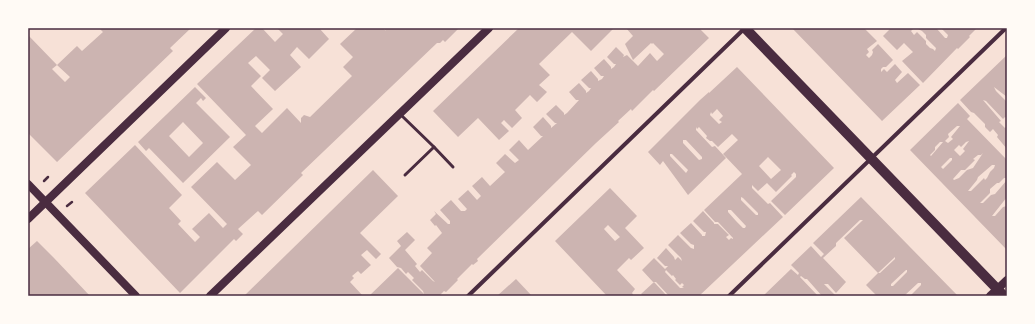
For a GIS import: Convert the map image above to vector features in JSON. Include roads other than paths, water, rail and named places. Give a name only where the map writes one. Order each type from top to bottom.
[{"type":"main road","points":[[28,219],[226,28]]},
{"type":"main road","points":[[210,296],[489,28]]},
{"type":"main road","points":[[745,28],[871,159],[997,294],[1007,280]]},
{"type":"main road","points":[[28,184],[136,296]]},
{"type":"street","points":[[468,296],[745,28]]},
{"type":"street","points":[[729,296],[1006,28]]},
{"type":"lane","points":[[400,114],[453,167]]},
{"type":"lane","points":[[405,175],[434,147]]}]
